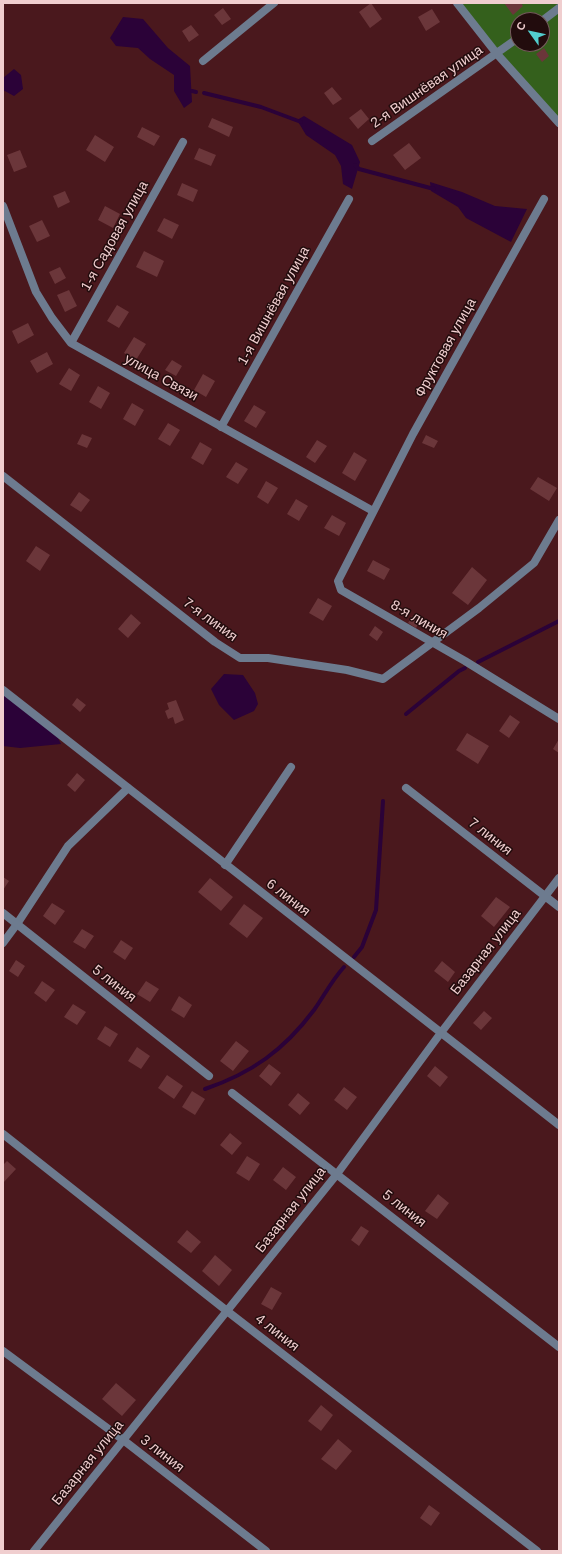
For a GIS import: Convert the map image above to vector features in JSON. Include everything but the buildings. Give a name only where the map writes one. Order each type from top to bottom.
[{"type":"street","points":[[203,61],[274,3]]},
{"type":"street","points":[[457,3],[496,54],[559,123]]},
{"type":"street","points":[[550,14],[559,8]]},
{"type":"street","name":"2-я Вишнёвая улица","points":[[372,141],[510,44]]},
{"type":"street","name":"1-я Садовая улица","points":[[70,343],[183,142]]},
{"type":"street","name":"1-я Вишнёвая улица","points":[[221,427],[349,199]]},
{"type":"street","name":"Фруктовая улица","points":[[373,511],[482,307],[544,199]]},
{"type":"street","name":"улица Связи","points":[[3,206],[36,292],[70,343],[373,511]]},
{"type":"street","name":"7-я линия","points":[[3,476],[215,642],[240,658],[268,658],[347,670],[383,679],[432,643],[534,563],[559,520]]},
{"type":"street","name":"8-я линия","points":[[373,511],[338,582],[341,590],[474,666],[559,719]]},
{"type":"street","name":"6 линия","points":[[3,690],[440,1034],[559,1125]]},
{"type":"street","points":[[225,865],[291,767]]},
{"type":"street","points":[[3,943],[68,846],[128,788]]},
{"type":"street","name":"7 линия","points":[[406,788],[559,907]]},
{"type":"street","name":"Базарная улица","points":[[34,1551],[122,1439],[228,1311],[337,1174],[440,1034],[559,878]]},
{"type":"street","name":"5 линия","points":[[3,913],[209,1076]]},
{"type":"street","name":"5 линия","points":[[232,1093],[559,1347]]},
{"type":"street","name":"4 линия","points":[[3,1134],[537,1551]]},
{"type":"street","name":"3 линия","points":[[3,1350],[122,1439],[266,1551]]},
{"type":"green space","points":[[457,3],[559,3],[559,122]]},
{"type":"shaded area","points":[[123,17],[143,19],[168,48],[190,66],[192,102],[184,108],[174,91],[174,75],[150,59],[138,48],[116,46],[110,38]]},
{"type":"shaded area","points":[[14,69],[21,75],[23,89],[14,96],[3,90],[3,78]]},
{"type":"shaded area","points":[[304,116],[352,145],[360,162],[352,189],[343,184],[341,166],[335,155],[306,135],[297,120]]},
{"type":"shaded area","points":[[430,182],[462,192],[495,206],[527,209],[511,242],[466,218],[458,207],[431,191]]},
{"type":"shaded area","points":[[224,674],[243,675],[255,693],[258,704],[254,711],[234,720],[219,705],[211,689]]},
{"type":"shaded area","points":[[3,695],[7,695],[56,734],[61,744],[20,748],[3,746]]},
{"type":"waterway","points":[[192,91],[196,92]]},
{"type":"waterway","points":[[204,93],[261,107],[301,122]]},
{"type":"waterway","points":[[355,165],[359,169],[434,189]]},
{"type":"waterway","points":[[478,662],[559,621]]},
{"type":"waterway","points":[[406,714],[459,671],[465,668]]},
{"type":"waterway","points":[[354,957],[362,947],[376,910],[383,801]]},
{"type":"waterway","points":[[205,1089],[238,1076],[252,1068],[279,1048],[303,1024],[344,967]]}]
